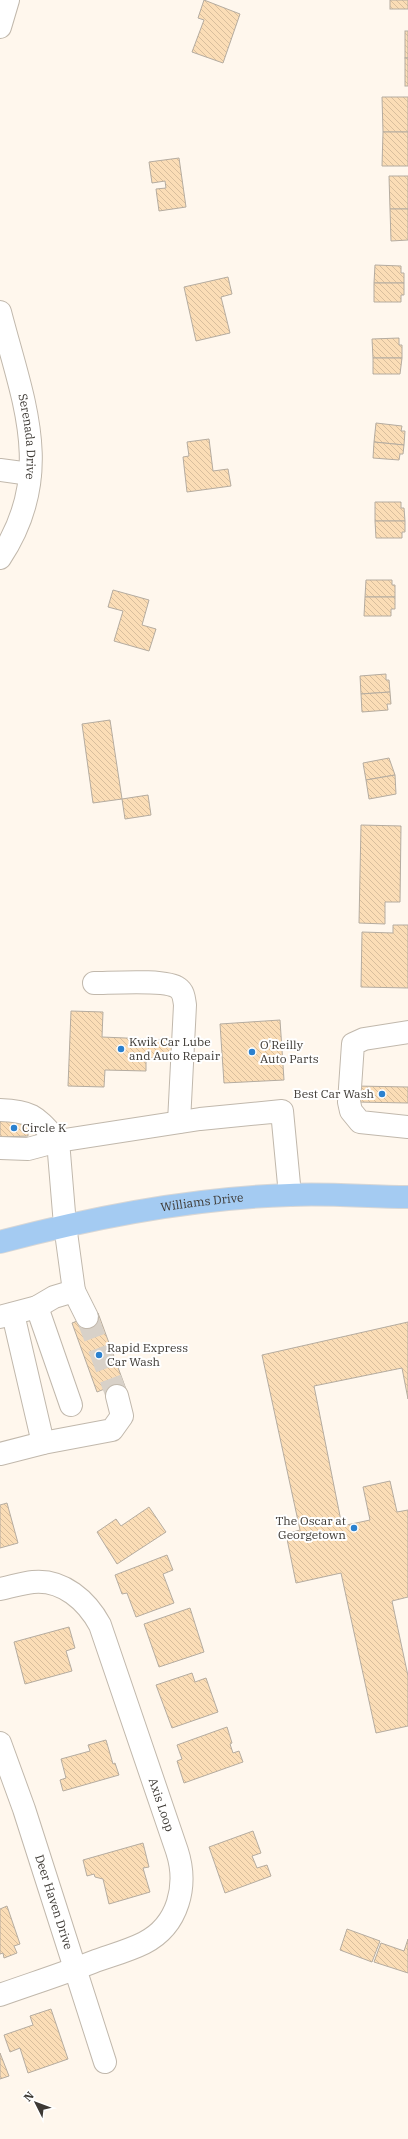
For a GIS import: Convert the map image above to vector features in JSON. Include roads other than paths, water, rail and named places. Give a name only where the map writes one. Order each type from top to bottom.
[{"type":"main road","name":"Williams Drive","points":[[0,1242],[65,1225],[174,1206],[290,1195],[408,1197]]},
{"type":"street","points":[[0,27],[8,0]]},
{"type":"street","name":"Serenada Drive","points":[[0,312],[28,419],[32,460],[21,519],[13,539],[0,558]]},
{"type":"street","points":[[0,470],[30,474]]},
{"type":"street","points":[[94,983],[167,983],[178,988],[184,996],[185,1005],[179,1122]]},
{"type":"street","points":[[408,1032],[364,1039],[353,1044],[349,1102],[351,1111],[360,1122],[408,1127]]},
{"type":"street","points":[[0,1110],[21,1111],[31,1114],[58,1141],[65,1225],[74,1291],[86,1317]]},
{"type":"street","points":[[0,1148],[28,1149],[58,1141],[179,1122],[282,1111],[290,1195]]},
{"type":"street","points":[[43,1442],[6,1315],[37,1307],[54,1297],[74,1291]]},
{"type":"street","points":[[37,1307],[71,1405]]},
{"type":"street","points":[[0,1454],[43,1442],[112,1430],[122,1416],[118,1396]]},
{"type":"street","name":"Axis Loop","points":[[0,1589],[34,1581],[55,1584],[69,1590],[94,1614],[100,1625],[181,1863],[182,1876],[176,1910],[162,1929],[144,1943],[76,1969],[0,1995]]},
{"type":"street","name":"Deer Haven Drive","points":[[0,1743],[24,1808],[105,2062]]},
{"type":"tunnel","points":[[87,1317],[117,1396]]},
{"type":"place","name":"Kwik Car Lube and Auto Repair","points":[[121,1049]]},
{"type":"place","name":"O'Reilly Auto Parts","points":[[252,1052]]},
{"type":"place","name":"Best Car Wash","points":[[382,1094]]},
{"type":"place","name":"Circle K","points":[[14,1128]]},
{"type":"place","name":"Rapid Express Car Wash","points":[[99,1355]]},
{"type":"place","name":"The Oscar at Georgetown","points":[[354,1528]]}]
